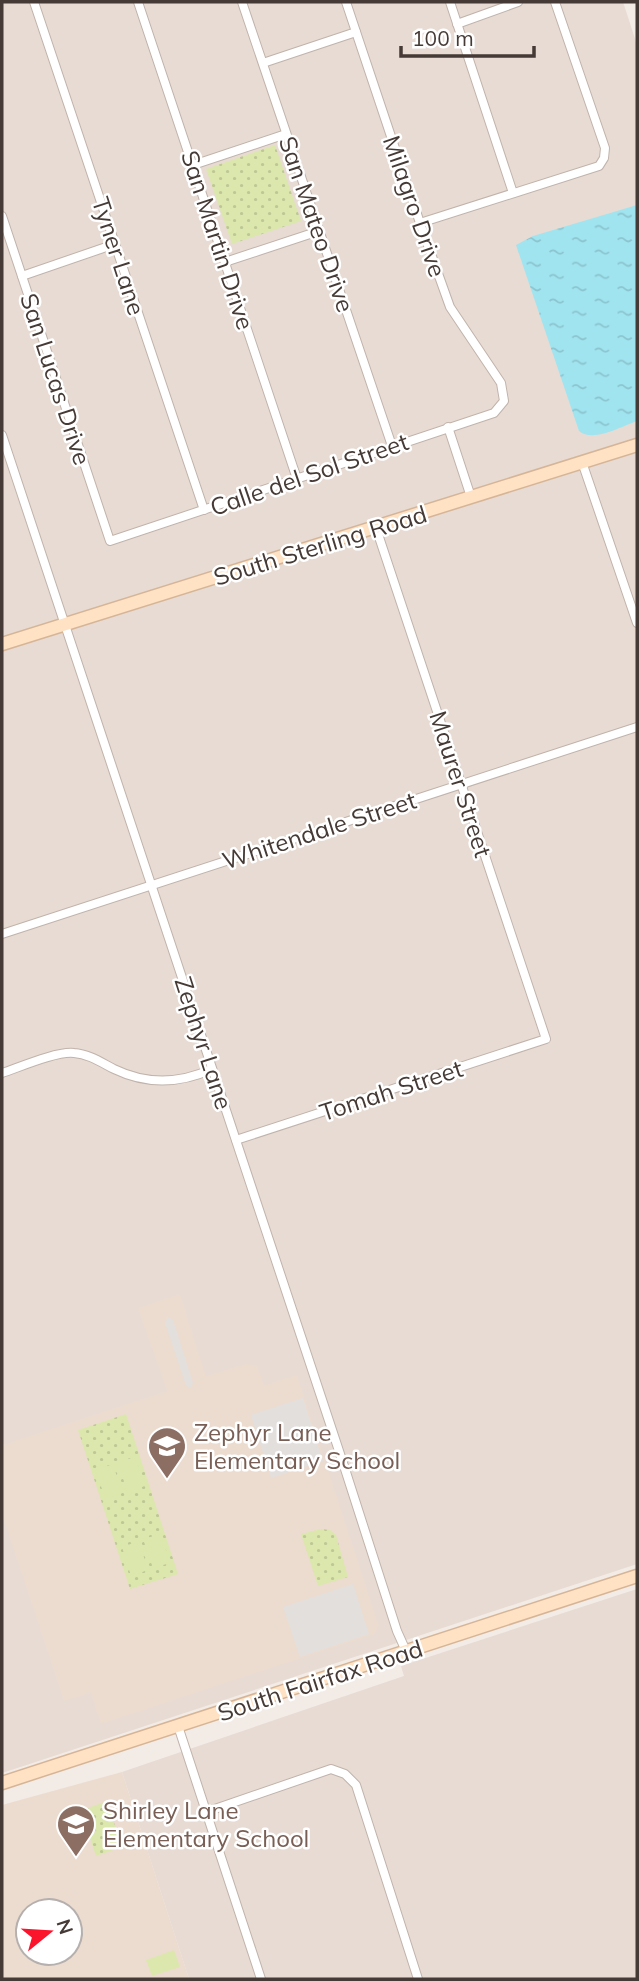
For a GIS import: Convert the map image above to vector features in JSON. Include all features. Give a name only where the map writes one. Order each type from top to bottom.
[{"type":"street","name":"Tyner Lane","points":[[34,2],[204,510]]},
{"type":"street","name":"San Martin Drive","points":[[138,2],[297,479]]},
{"type":"street","name":"San Mateo Drive","points":[[242,2],[392,446]]},
{"type":"street","name":"Milagro Drive","points":[[346,2],[450,307],[501,383],[504,401]]},
{"type":"street","points":[[450,2],[513,193]]},
{"type":"street","points":[[457,24],[518,2]]},
{"type":"street","points":[[420,223],[599,166],[604,158],[605,148],[555,2]]},
{"type":"street","points":[[262,63],[356,32]]},
{"type":"street","points":[[192,165],[286,134]]},
{"type":"street","name":"San Lucas Drive","points":[[2,216],[110,541]]},
{"type":"street","points":[[225,262],[318,231]]},
{"type":"street","points":[[22,275],[115,244]]},
{"type":"street","name":"Calle del Sol Street","points":[[110,541],[494,412],[504,401]]},
{"type":"street","points":[[448,427],[471,497]]},
{"type":"street","name":"Zephyr Lane","points":[[2,435],[397,1631],[406,1651]]},
{"type":"street","name":"South Sterling Road","points":[[2,643],[637,445]]},
{"type":"street","points":[[582,462],[637,623]]},
{"type":"street","name":"Maurer Street","points":[[376,528],[546,1040]]},
{"type":"street","name":"Whitendale Street","points":[[2,934],[637,727]]},
{"type":"street","name":"Tomah Street","points":[[236,1140],[546,1040]]},
{"type":"street","points":[[2,1073],[71,1052],[97,1060],[128,1075],[156,1082],[186,1079],[212,1069]]},
{"type":"street","name":"South Fairfax Road","points":[[2,1783],[637,1576]]},
{"type":"street","points":[[178,1726],[261,1979]]},
{"type":"street","points":[[206,1812],[331,1769],[345,1774],[356,1785],[418,1979]]},
{"type":"shaded area","points":[[2,2],[623,2],[637,45],[637,1564],[2,1773]]},
{"type":"shaded area","name":"Zephyr Lane Elementary School","points":[[180,1294],[206,1376],[245,1364],[257,1365],[264,1385],[297,1375],[379,1626],[375,1634],[101,1724],[91,1693],[64,1701],[2,1514],[2,1445],[167,1391],[138,1308]]},
{"type":"shaded area","points":[[168,1317],[173,1320],[193,1383],[190,1388],[186,1385],[165,1323]]},
{"type":"shaded area","points":[[303,1398],[323,1461],[271,1478],[251,1415]]},
{"type":"shaded area","points":[[353,1584],[369,1634],[300,1657],[283,1607]]},
{"type":"shaded area","points":[[637,1589],[637,1979],[189,1979],[122,1772],[404,1676],[401,1666]]},
{"type":"shaded area","name":"Shirley Lane Elementary School","points":[[122,1772],[189,1979],[2,1979],[2,1805]]},
{"type":"green space","points":[[275,145],[301,221],[232,244],[206,169]]},
{"type":"green space","points":[[126,1414],[178,1574],[130,1589],[78,1430]]},
{"type":"green space","points":[[135,1457],[145,1486],[127,1491],[118,1462]]},
{"type":"green space","points":[[113,1464],[122,1493],[105,1499],[96,1470]]},
{"type":"green space","points":[[321,1529],[330,1530],[336,1535],[348,1577],[318,1586],[301,1534]]},
{"type":"green space","points":[[161,1534],[170,1563],[153,1568],[143,1539]]},
{"type":"green space","points":[[139,1541],[148,1570],[131,1576],[122,1547]]},
{"type":"green space","points":[[107,1801],[122,1847],[96,1856],[89,1835],[96,1832],[88,1808]]},
{"type":"green space","points":[[174,1950],[180,1967],[152,1976],[146,1960]]},
{"type":"water","points":[[637,205],[637,421],[600,434],[585,434],[579,431],[516,245],[533,236]]},
{"type":"place","name":"Zephyr Lane Elementary School","points":[[167,1480]]},
{"type":"place","name":"Shirley Lane Elementary School","points":[[76,1858]]}]
